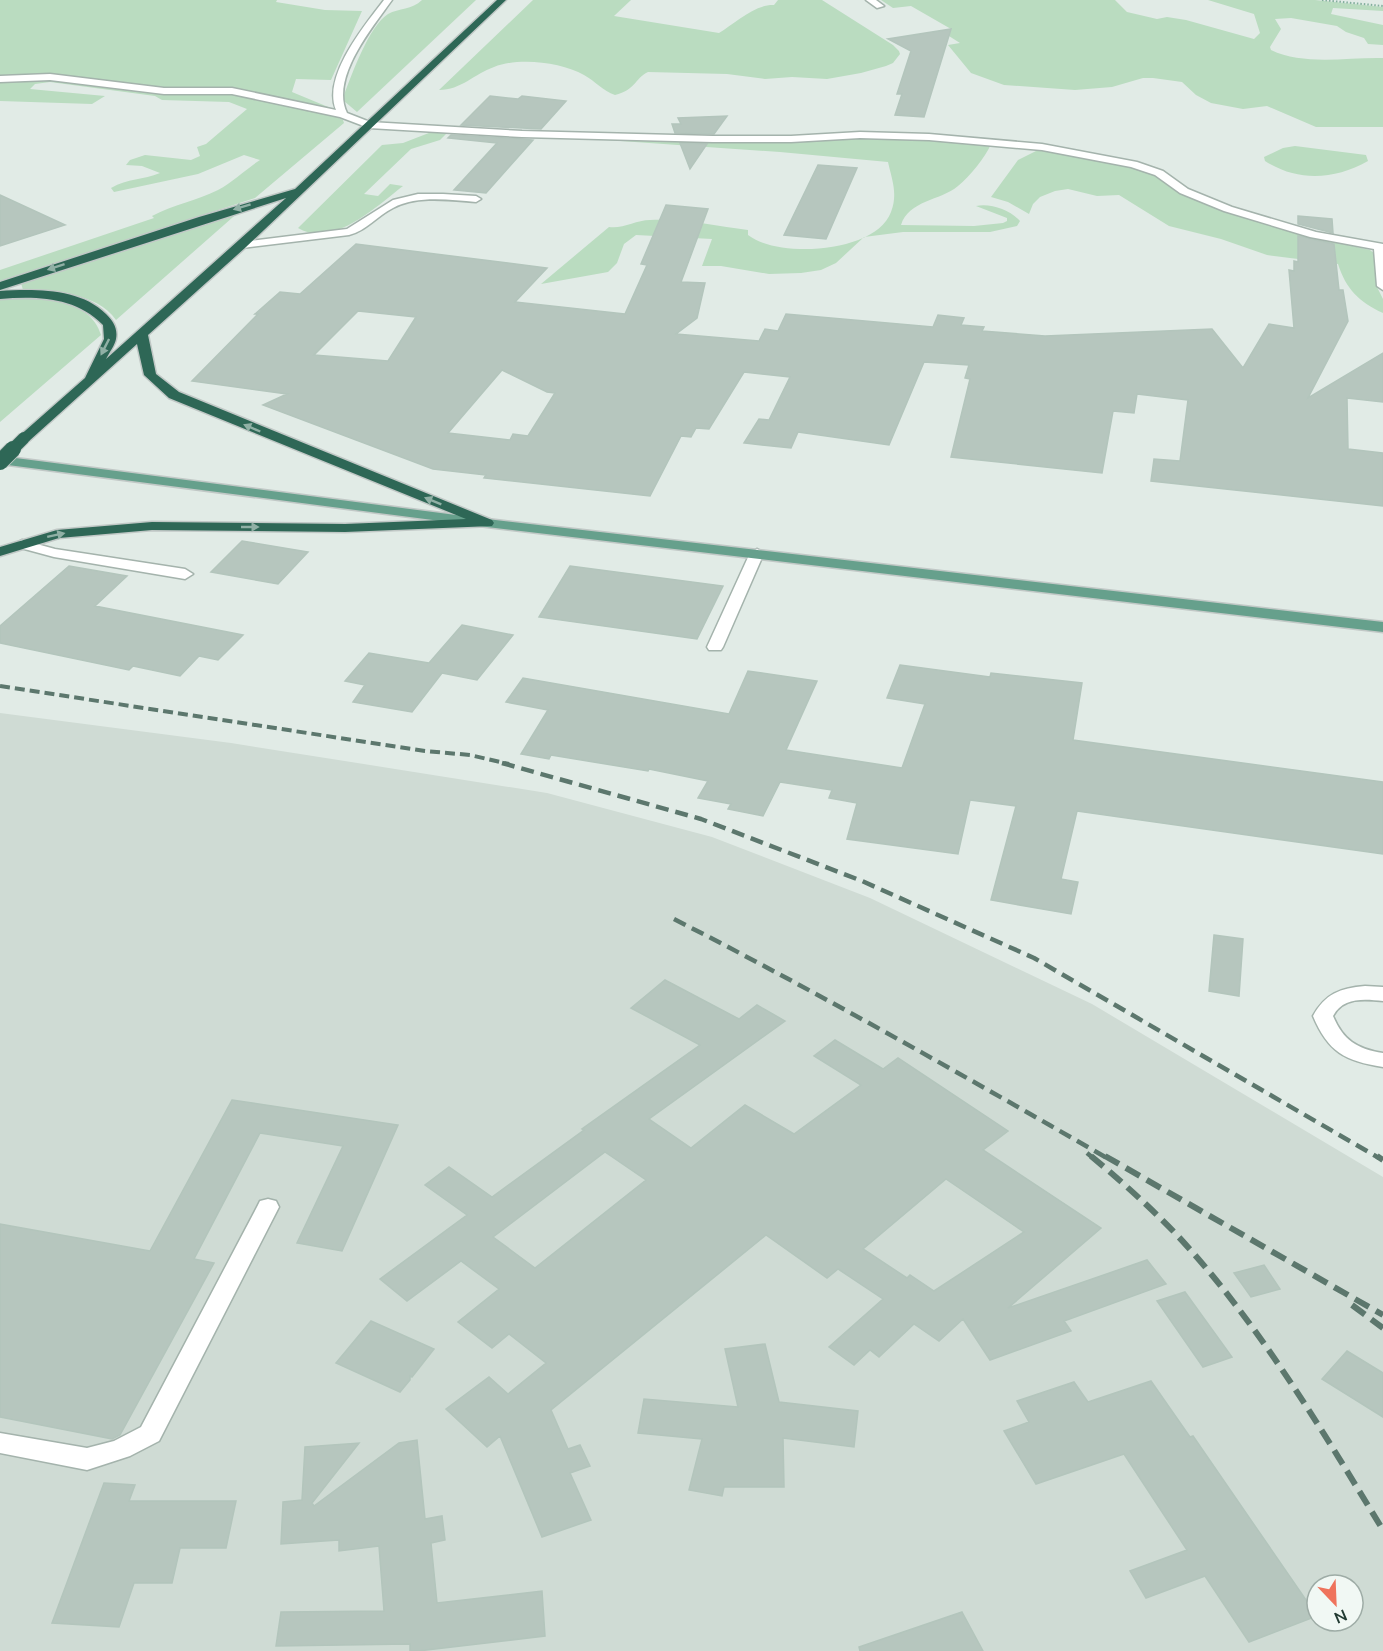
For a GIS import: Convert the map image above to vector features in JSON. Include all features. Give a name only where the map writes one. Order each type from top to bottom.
[{"type":"highway","points":[[0,461],[242,245],[502,0]]},
{"type":"highway","points":[[0,286],[203,219],[298,191]]},
{"type":"highway","points":[[0,295],[38,294],[69,299],[95,309],[102,315],[110,324],[110,339],[84,386]]},
{"type":"highway","points":[[141,336],[150,375],[174,395],[487,523]]},
{"type":"highway","points":[[0,552],[67,532],[152,526],[345,528],[487,523]]},
{"type":"main road","points":[[0,461],[487,523],[1383,627]]},
{"type":"street","points":[[343,115],[337,96],[342,75],[369,24],[388,0]]},
{"type":"street","points":[[870,0],[880,6]]},
{"type":"street","points":[[0,79],[50,77],[154,90],[232,91],[343,115],[369,125],[490,133],[713,139],[791,139],[860,135],[918,137],[960,139],[1070,151],[1133,164],[1159,173],[1184,191],[1275,225],[1380,247],[1383,286]]},
{"type":"street","points":[[242,245],[357,230],[394,202],[443,196],[476,199]]},
{"type":"street","points":[[22,544],[54,553],[185,574]]},
{"type":"street","points":[[715,647],[757,553]]},
{"type":"street","points":[[1383,994],[1365,993],[1341,996],[1327,1005],[1323,1016],[1337,1043],[1350,1053],[1383,1060]]},
{"type":"street","points":[[0,1443],[87,1459],[122,1449],[150,1434],[268,1207]]},
{"type":"path","points":[[1322,0],[1383,6]]},
{"type":"shaded area","points":[[0,713],[231,743],[547,793],[712,837],[870,898],[1092,1004],[1383,1177],[1383,1651],[0,1651]]},
{"type":"green space","points":[[0,0],[277,0],[276,2],[325,10],[362,11],[331,80],[296,79],[292,92],[333,109],[241,90],[165,90],[48,75],[0,77]]},
{"type":"green space","points":[[422,0],[476,0],[357,112],[344,101],[344,95],[368,39],[388,14],[414,6]]},
{"type":"green space","points":[[533,0],[631,0],[614,16],[719,33],[752,11],[774,5],[778,0],[822,0],[893,45],[900,54],[893,63],[886,66],[827,79],[792,77],[765,79],[727,74],[648,72],[627,90],[615,95],[584,75],[564,67],[540,62],[515,62],[494,67],[461,85],[439,90]]},
{"type":"green space","points":[[881,0],[1115,0],[1127,12],[1157,19],[1167,17],[1186,20],[1254,39],[1260,33],[1254,14],[1208,0],[1315,0],[1383,7],[1383,11],[1333,8],[1331,14],[1383,25],[1383,45],[1368,44],[1364,38],[1346,32],[1337,26],[1291,18],[1275,19],[1281,29],[1270,47],[1271,50],[1298,58],[1326,60],[1383,58],[1383,127],[1316,127],[1267,106],[1243,109],[1211,103],[1196,95],[1182,82],[1153,78],[1143,78],[1112,87],[1075,90],[1004,85],[971,73],[948,45],[960,43],[941,31],[951,29],[911,6],[893,8]]},
{"type":"green space","points":[[27,79],[57,80],[149,93],[233,93],[331,114],[343,120],[344,123],[255,198],[0,281],[0,270],[154,218],[152,216],[160,212],[218,190],[260,160],[244,155],[198,174],[114,192],[111,188],[117,185],[160,173],[142,166],[126,165],[130,160],[145,155],[191,160],[200,156],[197,147],[206,144],[247,109],[229,102],[162,100],[155,96],[50,82],[35,84],[30,89],[105,96],[92,104],[0,101],[0,82]]},
{"type":"green space","points":[[434,131],[448,132],[440,140],[411,149],[364,194],[378,196],[390,184],[403,186],[368,213],[340,229],[326,233],[312,233],[298,228],[382,145],[403,143]]},
{"type":"green space","points":[[563,137],[877,138],[991,144],[981,161],[963,182],[951,191],[911,210],[901,225],[974,226],[1007,221],[1007,218],[976,206],[982,205],[1000,208],[1020,221],[1017,226],[990,232],[903,232],[865,237],[882,226],[891,212],[894,187],[888,162]]},
{"type":"green space","points":[[1295,146],[1366,155],[1368,161],[1342,172],[1316,176],[1290,173],[1265,161],[1264,157],[1283,148]]},
{"type":"green space","points":[[1040,149],[1105,159],[1149,172],[1226,211],[1308,236],[1370,250],[1375,254],[1377,287],[1383,299],[1383,313],[1354,294],[1345,281],[1338,264],[1267,255],[1221,239],[1169,226],[1119,195],[1097,196],[1068,189],[1055,191],[1040,197],[1033,204],[1029,214],[1008,202],[991,197],[1018,160]]},
{"type":"green space","points":[[241,210],[116,320],[98,304],[74,295],[23,290],[21,283]]},
{"type":"green space","points":[[645,220],[686,221],[748,230],[748,235],[762,243],[803,249],[847,244],[863,237],[836,263],[821,270],[769,274],[721,266],[702,266],[712,239],[636,235],[624,244],[617,263],[608,272],[541,284],[609,227],[619,227]]},
{"type":"green space","points":[[0,298],[62,302],[75,307],[86,313],[95,323],[101,335],[0,422]]},
{"type":"building","points":[[951,29],[924,117],[895,115],[902,94],[897,94],[911,51],[888,39]]},
{"type":"building","points":[[490,96],[518,99],[522,96],[566,101],[541,129],[461,125]]},
{"type":"building","points":[[727,116],[714,134],[675,133],[672,124],[681,124],[678,118]]},
{"type":"building","points":[[451,135],[533,140],[486,193],[454,190],[497,143],[448,138]]},
{"type":"building","points":[[680,143],[707,144],[690,169]]},
{"type":"building","points":[[818,165],[857,168],[826,239],[784,235]]},
{"type":"building","points":[[0,195],[65,225],[0,246]]},
{"type":"building","points":[[666,205],[708,209],[681,282],[705,283],[697,318],[676,334],[759,341],[765,329],[778,331],[786,314],[933,327],[938,315],[964,318],[961,325],[984,327],[982,331],[1045,336],[1212,329],[1243,368],[1269,324],[1294,328],[1289,270],[1294,271],[1294,261],[1298,262],[1298,236],[1334,244],[1339,290],[1343,290],[1348,321],[1308,398],[1383,353],[1383,402],[1347,398],[1348,449],[1383,453],[1383,506],[1151,481],[1154,459],[1180,461],[1188,400],[1137,394],[1134,413],[1113,411],[1102,473],[951,457],[970,379],[965,378],[969,365],[924,362],[889,445],[798,432],[791,448],[744,443],[759,419],[769,420],[790,377],[744,372],[709,429],[696,428],[691,437],[681,436],[650,496],[484,478],[486,475],[433,469],[263,405],[287,394],[192,381],[258,314],[255,314],[280,292],[300,294],[356,244],[547,268],[515,302],[625,314],[647,265],[641,264]],"holes":[[[358,311],[416,317],[388,361],[314,355]],[[502,370],[547,392],[555,393],[528,436],[513,434],[510,440],[448,433]]]},
{"type":"building","points":[[1298,216],[1332,219],[1333,233],[1298,224]]},
{"type":"building","points":[[242,541],[308,552],[278,584],[211,572]]},
{"type":"building","points":[[69,566],[127,576],[95,606],[243,635],[218,660],[199,656],[180,676],[133,666],[129,670],[0,643],[0,626]]},
{"type":"building","points":[[570,566],[723,586],[697,639],[539,617]]},
{"type":"building","points":[[462,625],[513,635],[477,680],[442,673],[412,712],[353,702],[365,685],[345,681],[369,653],[429,663]]},
{"type":"building","points":[[900,665],[990,677],[991,673],[1082,683],[1073,740],[1383,782],[1383,854],[1077,811],[1061,879],[1078,882],[1071,914],[991,900],[1016,806],[970,800],[958,854],[847,839],[857,803],[829,798],[832,790],[780,782],[763,816],[728,809],[731,804],[698,798],[708,781],[649,769],[648,771],[551,755],[549,759],[521,754],[548,710],[506,702],[523,678],[729,714],[748,671],[817,681],[786,750],[902,768],[925,704],[887,698]]},
{"type":"building","points":[[1214,935],[1243,939],[1239,996],[1209,991]]},
{"type":"building","points":[[665,980],[739,1019],[757,1005],[785,1021],[649,1119],[691,1148],[745,1105],[794,1134],[861,1085],[814,1056],[835,1040],[883,1069],[898,1058],[1008,1131],[983,1150],[1101,1228],[1008,1308],[1147,1260],[1166,1284],[1064,1321],[1071,1331],[990,1360],[963,1319],[939,1341],[914,1324],[879,1357],[870,1350],[854,1365],[829,1347],[883,1299],[838,1269],[827,1278],[766,1235],[551,1410],[568,1449],[580,1445],[590,1466],[570,1473],[591,1520],[542,1537],[500,1436],[487,1447],[446,1409],[489,1377],[508,1394],[546,1363],[509,1334],[492,1348],[458,1322],[499,1289],[461,1261],[407,1301],[380,1279],[467,1215],[425,1185],[449,1167],[492,1197],[584,1130],[582,1129],[700,1045],[631,1008]],"holes":[[[605,1152],[646,1180],[535,1268],[493,1237]],[[946,1179],[1024,1232],[934,1291],[910,1275],[907,1278],[863,1249]]]},
{"type":"building","points":[[232,1100],[398,1125],[342,1251],[297,1243],[343,1146],[260,1133],[194,1259],[214,1263],[120,1435],[112,1439],[0,1417],[0,1224],[150,1251]]},
{"type":"building","points":[[1264,1265],[1280,1289],[1251,1297],[1234,1273]]},
{"type":"building","points":[[1185,1292],[1232,1357],[1203,1367],[1157,1301]]},
{"type":"building","points":[[371,1321],[434,1349],[412,1377],[410,1376],[410,1380],[400,1392],[336,1363]]},
{"type":"building","points":[[765,1344],[779,1402],[858,1411],[854,1447],[783,1438],[784,1487],[724,1487],[722,1496],[689,1490],[702,1439],[638,1433],[644,1399],[738,1407],[725,1349]]},
{"type":"building","points":[[1347,1351],[1383,1373],[1383,1417],[1322,1379]]},
{"type":"building","points":[[1151,1381],[1190,1437],[1193,1436],[1305,1599],[1305,1621],[1249,1642],[1205,1576],[1146,1598],[1130,1571],[1187,1550],[1124,1454],[1036,1484],[1004,1431],[1029,1422],[1017,1401],[1074,1382],[1088,1402]]},
{"type":"building","points":[[417,1440],[425,1519],[442,1516],[445,1540],[431,1543],[437,1603],[542,1591],[545,1636],[418,1651],[410,1651],[410,1644],[276,1646],[281,1612],[384,1611],[379,1546],[339,1551],[339,1540],[281,1544],[283,1502],[302,1500],[305,1447],[359,1443],[312,1503],[314,1506],[399,1443]]},
{"type":"building","points":[[104,1483],[135,1485],[129,1501],[236,1501],[226,1548],[180,1548],[172,1583],[134,1583],[119,1627],[52,1623]]},
{"type":"building","points":[[962,1612],[983,1651],[860,1651],[859,1647]]},
{"type":"railway","points":[[0,686],[425,751],[470,755],[509,764]]},
{"type":"railway","points":[[502,763],[701,819],[862,881],[1034,958],[1379,1158]]},
{"type":"railway","points":[[674,919],[838,1006],[1107,1158]]},
{"type":"railway","points":[[1087,1153],[1093,1158]]},
{"type":"railway","points":[[1091,1156],[1176,1234],[1234,1303],[1287,1376],[1383,1530]]},
{"type":"railway","points":[[1105,1156],[1383,1315]]},
{"type":"railway","points":[[1377,1156],[1383,1160]]},
{"type":"railway","points":[[1352,1305],[1383,1328]]}]
